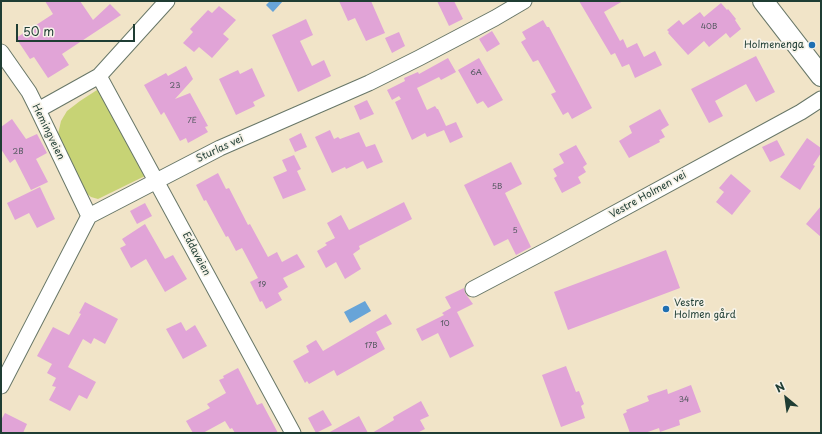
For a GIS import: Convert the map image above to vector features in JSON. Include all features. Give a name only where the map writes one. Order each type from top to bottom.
[{"type":"main road","points":[[763,1],[821,76]]},
{"type":"street","points":[[38,110],[99,76],[168,1]]},
{"type":"street","name":"Sturlas vei","points":[[89,216],[220,148],[375,79],[483,25],[524,1]]},
{"type":"street","name":"Hemingveien","points":[[1,52],[29,92],[89,216]]},
{"type":"street","name":"Eddaveien","points":[[99,76],[293,433]]},
{"type":"street","name":"Vestre Holmen vei","points":[[473,289],[801,112],[821,99]]},
{"type":"street","points":[[1,386],[89,216]]},
{"type":"green space","points":[[97,90],[104,95],[147,175],[98,199],[91,197],[85,192],[58,134],[61,121],[67,111]]},
{"type":"water","points":[[270,1],[283,1],[273,12],[266,5]]},
{"type":"water","points":[[365,301],[371,311],[350,323],[344,312]]},
{"type":"building","points":[[45,1],[80,1],[93,20],[110,4],[121,15],[62,54],[69,65],[48,78],[34,57],[30,59],[16,38],[53,14]]},
{"type":"building","points":[[339,1],[371,1],[385,33],[366,41],[355,18],[348,21]]},
{"type":"building","points":[[437,1],[454,1],[463,19],[449,26]]},
{"type":"building","points":[[579,1],[623,1],[604,12],[620,41],[623,39],[627,48],[637,43],[644,57],[655,51],[662,65],[635,78],[629,64],[622,67],[615,53],[611,55]]},
{"type":"building","points":[[721,3],[736,19],[735,20],[741,29],[730,38],[726,33],[709,47],[704,41],[688,55],[667,30],[679,20],[683,25],[700,12],[704,17]]},
{"type":"building","points":[[219,6],[236,20],[223,34],[229,39],[212,58],[199,47],[194,52],[183,43],[193,32],[190,29],[208,10],[212,13]]},
{"type":"building","points":[[306,19],[313,35],[300,41],[312,66],[324,60],[331,76],[298,92],[272,35]]},
{"type":"building","points":[[543,20],[547,27],[549,27],[592,108],[572,119],[568,112],[563,115],[551,94],[556,92],[538,60],[533,62],[521,42],[526,39],[522,32]]},
{"type":"building","points":[[492,31],[500,44],[487,52],[479,39]]},
{"type":"building","points":[[399,32],[405,46],[392,53],[385,38]]},
{"type":"building","points":[[756,56],[775,92],[756,102],[746,84],[715,101],[723,116],[709,123],[691,89]]},
{"type":"building","points":[[448,58],[456,72],[441,80],[439,77],[417,88],[427,110],[435,106],[446,126],[456,122],[463,137],[450,143],[444,130],[427,137],[425,133],[412,140],[395,102],[401,99],[399,96],[392,100],[387,90],[405,81],[404,78],[418,72],[419,74]]},
{"type":"building","points":[[479,58],[503,100],[488,108],[483,101],[477,104],[458,70]]},
{"type":"building","points":[[186,66],[193,79],[175,99],[190,93],[208,126],[205,127],[208,132],[188,143],[186,138],[180,141],[164,112],[161,115],[144,85],[166,73],[168,76]]},
{"type":"building","points":[[252,68],[265,96],[253,102],[255,106],[236,115],[219,79],[238,70],[240,74]]},
{"type":"building","points":[[367,100],[374,114],[360,120],[354,106]]},
{"type":"building","points":[[660,109],[669,125],[661,130],[665,137],[659,140],[660,142],[629,158],[619,141],[632,133],[629,126]]},
{"type":"building","points":[[12,119],[26,139],[37,134],[47,153],[36,159],[48,182],[31,190],[15,159],[10,163],[1,149],[1,127]]},
{"type":"building","points":[[330,130],[334,139],[338,137],[340,139],[359,132],[366,147],[375,144],[383,162],[367,169],[363,161],[346,169],[345,167],[332,173],[315,137]]},
{"type":"building","points":[[301,133],[307,147],[295,152],[289,139]]},
{"type":"building","points":[[807,138],[821,148],[821,153],[800,190],[780,177]]},
{"type":"building","points":[[777,140],[785,155],[770,162],[762,147]]},
{"type":"building","points":[[576,145],[587,164],[583,167],[586,172],[578,177],[581,183],[562,193],[554,178],[557,176],[553,169],[564,163],[559,154]]},
{"type":"building","points":[[294,155],[301,169],[297,171],[306,190],[283,199],[273,177],[287,171],[282,160]]},
{"type":"building","points":[[511,162],[522,184],[505,193],[531,247],[516,255],[508,239],[494,246],[464,185]]},
{"type":"building","points":[[218,173],[226,189],[229,188],[248,225],[250,224],[268,257],[277,252],[282,262],[297,254],[305,267],[283,278],[288,287],[278,293],[282,300],[266,309],[262,301],[260,302],[250,282],[258,278],[242,248],[236,251],[228,236],[226,237],[206,200],[204,201],[196,185]]},
{"type":"building","points":[[731,174],[751,191],[732,215],[716,202],[724,192],[719,188]]},
{"type":"building","points":[[40,187],[55,219],[37,228],[29,213],[15,220],[7,203]]},
{"type":"building","points":[[404,202],[412,219],[359,246],[360,249],[353,254],[361,269],[345,279],[336,262],[326,268],[317,251],[327,245],[325,243],[335,238],[327,223],[341,215],[349,230]]},
{"type":"building","points":[[145,203],[152,216],[137,224],[130,211]]},
{"type":"building","points":[[821,206],[821,237],[806,224]]},
{"type":"building","points":[[145,224],[165,259],[173,255],[187,279],[165,292],[146,259],[131,268],[120,248],[126,245],[122,239]]},
{"type":"building","points":[[666,250],[680,288],[568,330],[554,292]]},
{"type":"building","points":[[464,288],[465,293],[473,304],[457,312],[474,346],[450,358],[438,333],[422,341],[416,329],[444,315],[442,313],[451,308],[445,297]]},
{"type":"building","points":[[85,302],[118,319],[105,344],[94,338],[91,344],[83,339],[68,367],[96,382],[87,399],[79,395],[70,411],[49,400],[56,387],[52,386],[56,378],[47,373],[52,364],[37,356],[53,327],[69,335],[81,314],[79,313]]},
{"type":"building","points":[[386,314],[392,324],[376,332],[385,349],[337,376],[334,370],[309,384],[307,381],[305,383],[293,361],[309,352],[306,346],[316,340],[323,351]]},
{"type":"building","points":[[181,322],[186,331],[195,325],[207,346],[183,359],[166,329]]},
{"type":"building","points":[[566,366],[576,392],[579,391],[584,404],[581,406],[585,418],[561,427],[542,375]]},
{"type":"building","points":[[238,368],[257,405],[262,403],[278,433],[235,433],[232,428],[230,429],[225,421],[203,433],[193,433],[186,421],[210,408],[207,404],[226,393],[219,380],[224,378],[223,376]]},
{"type":"building","points":[[691,385],[701,412],[679,420],[680,425],[660,432],[659,428],[645,433],[630,433],[623,414],[627,412],[626,410],[649,401],[647,396],[667,389],[668,394]]},
{"type":"building","points":[[421,401],[429,416],[420,420],[425,429],[417,433],[372,433],[394,420],[393,417]]},
{"type":"building","points":[[323,410],[332,425],[316,433],[308,418]]},
{"type":"building","points":[[5,413],[27,424],[23,433],[1,433],[1,420]]},
{"type":"building","points":[[359,416],[368,433],[328,433]]},
{"type":"place","name":"Holmenenga","points":[[812,45]]},
{"type":"place","name":"Vestre Holmen gård","points":[[666,309]]}]
